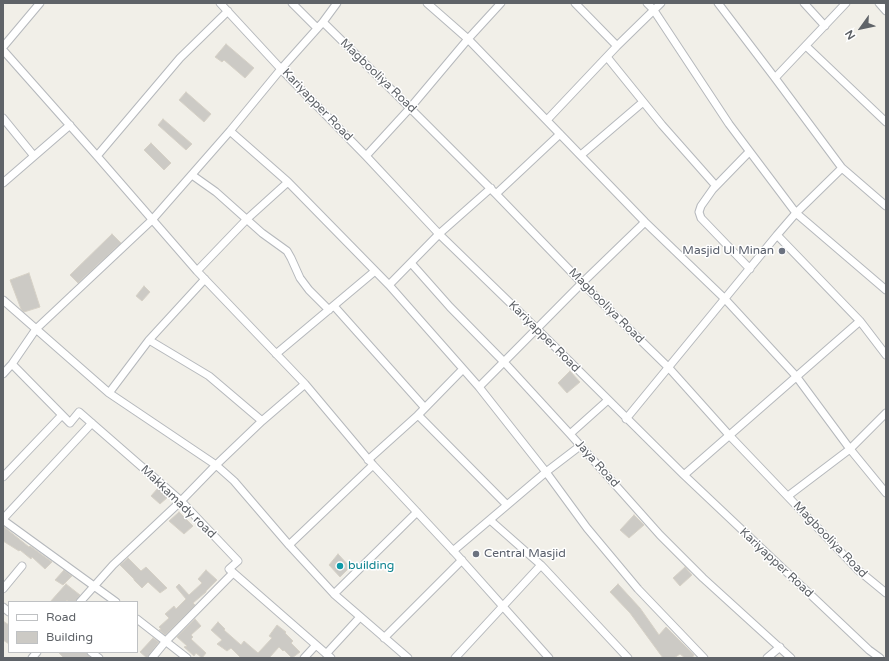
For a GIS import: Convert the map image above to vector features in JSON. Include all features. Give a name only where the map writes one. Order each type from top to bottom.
[{"type":"street","points":[[3,47],[40,3]]},
{"type":"street","name":"Kariyapper Road","points":[[220,3],[439,234],[684,475],[863,645],[880,658]]},
{"type":"street","points":[[292,3],[317,28]]},
{"type":"street","points":[[3,374],[12,364],[36,330],[152,220],[323,22],[337,3]]},
{"type":"street","points":[[366,156],[410,108],[468,39],[501,3]]},
{"type":"street","points":[[576,3],[616,46]]},
{"type":"street","points":[[647,3],[653,9],[729,124],[796,214],[886,290]]},
{"type":"street","points":[[547,120],[616,46],[661,3]]},
{"type":"street","points":[[718,3],[842,168],[886,206]]},
{"type":"street","points":[[804,3],[825,26]]},
{"type":"street","points":[[775,78],[846,3]]},
{"type":"street","points":[[880,3],[886,10]]},
{"type":"street","points":[[430,4],[468,39],[645,222],[725,299],[796,376],[886,493]]},
{"type":"street","points":[[97,156],[180,58],[228,11]]},
{"type":"street","name":"Magbooliya Road","points":[[323,22],[493,191],[582,283],[669,368],[729,435],[858,570],[886,593]]},
{"type":"street","points":[[806,46],[886,122]]},
{"type":"street","points":[[3,50],[197,271],[305,384],[370,462],[462,560],[549,658]]},
{"type":"street","points":[[607,57],[716,186]]},
{"type":"street","points":[[581,155],[644,102]]},
{"type":"street","points":[[3,118],[34,156]]},
{"type":"street","points":[[3,183],[70,125]]},
{"type":"street","points":[[230,131],[288,182],[389,285],[479,387],[546,472],[587,528],[638,589],[704,658]]},
{"type":"street","points":[[389,285],[439,234],[493,191],[560,134]]},
{"type":"street","points":[[750,152],[716,186],[701,206],[699,212],[701,218],[750,269]]},
{"type":"street","points":[[626,419],[777,235],[842,168]]},
{"type":"street","points":[[192,175],[216,192],[262,233],[287,251],[300,278],[309,290],[331,308],[425,408]]},
{"type":"street","points":[[197,271],[247,219],[288,182]]},
{"type":"street","points":[[479,387],[645,222]]},
{"type":"street","points":[[777,235],[860,321],[886,355]]},
{"type":"street","name":"Jaya Road","points":[[411,263],[450,307],[504,362],[570,434],[660,535],[692,567],[791,658]]},
{"type":"street","points":[[276,354],[375,271]]},
{"type":"street","points":[[109,393],[149,340],[205,279]]},
{"type":"street","points":[[3,300],[109,393],[216,465],[234,482],[288,545],[334,594],[408,658]]},
{"type":"street","points":[[684,475],[860,321]]},
{"type":"street","points":[[149,340],[209,376],[262,421]]},
{"type":"street","points":[[3,477],[62,415],[12,364]]},
{"type":"street","points":[[288,545],[463,369]]},
{"type":"street","points":[[81,601],[113,565],[181,501],[216,465],[262,421],[305,384]]},
{"type":"street","points":[[570,434],[608,400]]},
{"type":"street","name":"Makkamady road","points":[[62,415],[70,423],[79,412],[181,501],[238,561],[229,570],[233,573]]},
{"type":"street","points":[[788,496],[850,448],[886,413]]},
{"type":"street","points":[[418,415],[507,505]]},
{"type":"street","points":[[92,423],[3,520],[115,601]]},
{"type":"street","points":[[453,551],[546,472],[580,446]]},
{"type":"street","points":[[334,594],[417,512]]},
{"type":"street","points":[[490,520],[541,565],[628,658]]},
{"type":"street","points":[[384,638],[462,560]]},
{"type":"street","points":[[455,658],[541,565]]},
{"type":"street","points":[[3,589],[22,566]]},
{"type":"street","points":[[152,658],[233,573],[328,656],[360,617]]},
{"type":"street","points":[[138,620],[187,658]]},
{"type":"street","points":[[304,658],[316,645]]},
{"type":"street","points":[[767,658],[780,647]]},
{"type":"building","points":[[226,44],[254,68],[245,78],[224,60],[222,62],[215,57]]},
{"type":"building","points":[[186,92],[211,114],[204,122],[179,100]]},
{"type":"building","points":[[163,119],[192,144],[186,150],[158,125]]},
{"type":"building","points":[[151,143],[171,163],[164,170],[144,150]]},
{"type":"building","points":[[112,234],[121,243],[78,283],[70,275]]},
{"type":"building","points":[[29,273],[40,307],[24,312],[21,309],[10,280]]},
{"type":"building","points":[[144,286],[150,292],[142,301],[136,296]]},
{"type":"building","points":[[570,371],[580,382],[567,393],[558,383]]},
{"type":"building","points":[[158,488],[168,497],[160,504],[151,496]]},
{"type":"building","points":[[179,512],[193,526],[184,534],[169,521]]},
{"type":"building","points":[[634,515],[644,525],[629,538],[620,530]]},
{"type":"building","points":[[3,526],[29,547],[30,546],[52,562],[45,569],[32,557],[31,559],[20,550],[19,551],[3,541]]},
{"type":"building","name":"building","points":[[338,554],[350,567],[340,577],[329,565]]},
{"type":"building","points":[[128,558],[141,571],[146,567],[167,588],[160,593],[148,582],[142,588],[120,565]]},
{"type":"building","points":[[685,567],[692,575],[680,586],[673,578]]},
{"type":"building","points":[[64,570],[72,576],[63,585],[55,580]]},
{"type":"building","points":[[206,570],[217,580],[193,603],[195,605],[165,635],[159,630],[161,629],[159,627],[169,618],[165,614],[174,606],[176,609],[186,599],[176,587],[179,584],[189,595],[202,583],[198,579]]},
{"type":"building","points":[[66,584],[80,595],[76,601],[51,601]]},
{"type":"building","points":[[618,584],[640,608],[659,635],[666,627],[694,655],[692,658],[685,658],[680,654],[674,658],[663,658],[630,613],[610,592]]},
{"type":"building","points":[[195,619],[201,626],[191,635],[193,637],[191,639],[206,653],[202,658],[196,653],[194,656],[184,647],[187,646],[177,637]]},
{"type":"building","points":[[3,621],[8,624],[8,643],[3,640]]},
{"type":"building","points":[[218,622],[225,629],[224,630],[241,645],[244,641],[258,653],[272,638],[269,636],[277,625],[286,632],[285,633],[293,641],[291,643],[300,652],[292,658],[279,647],[269,658],[241,658],[231,648],[227,651],[217,644],[222,640],[211,630]]},
{"type":"building","points":[[153,638],[159,642],[147,658],[140,652]]},
{"type":"building","points":[[59,653],[87,653],[91,658],[64,658]]},
{"type":"place","name":"Masjid Ul Minan","points":[[782,251]]},
{"type":"place","name":"Central Masjid","points":[[476,554]]},
{"type":"place","name":"building","points":[[340,566]]}]
